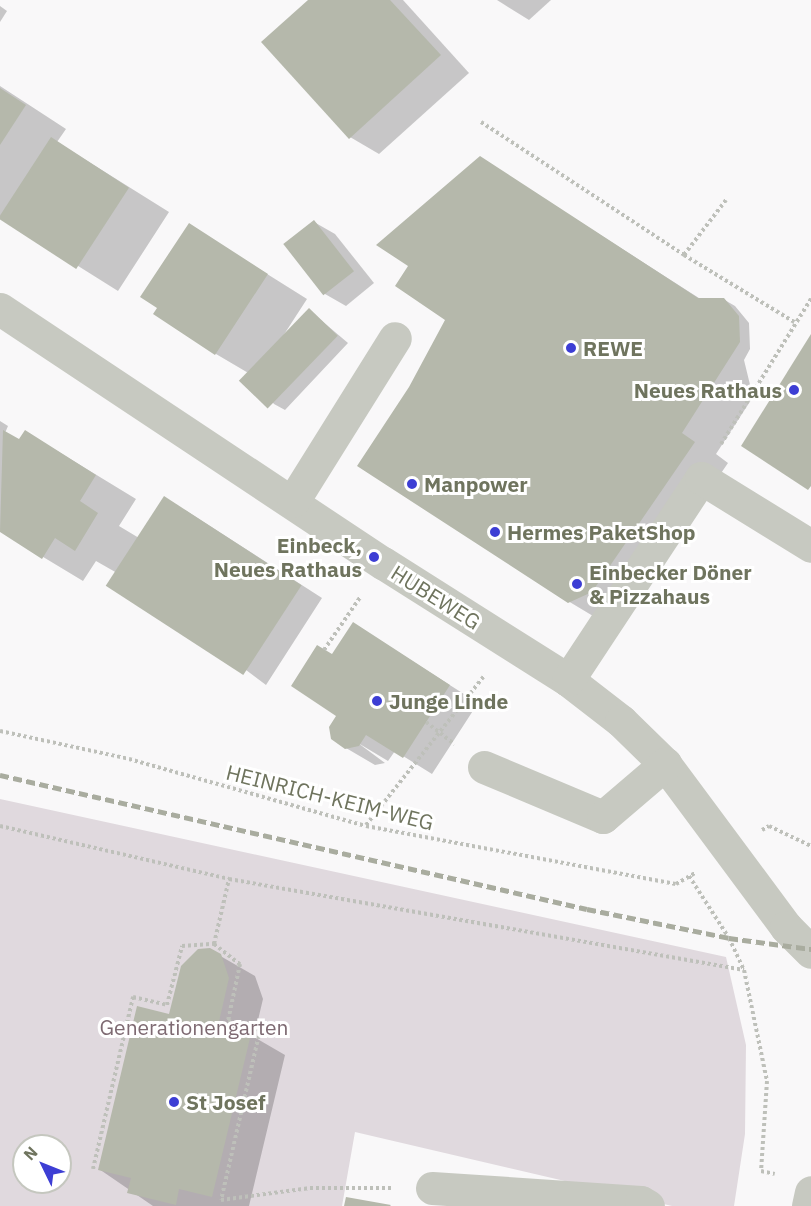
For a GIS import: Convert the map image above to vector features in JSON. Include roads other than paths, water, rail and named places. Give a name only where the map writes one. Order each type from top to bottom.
[{"type":"street","name":"HUBEWEG","points":[[0,309],[293,501],[383,563],[568,680],[621,721],[665,764],[786,927],[811,952]]},
{"type":"street","points":[[293,501],[395,338]]},
{"type":"street","points":[[568,680],[700,478],[811,546]]},
{"type":"street","points":[[484,767],[603,817],[665,764]]},
{"type":"street","points":[[808,1206],[811,1192]]},
{"type":"street","points":[[445,1195],[641,1202],[648,1206]]},
{"type":"railway","points":[[0,775],[587,909],[729,938],[811,949]]},
{"type":"place","name":"REWE","points":[[571,348]]},
{"type":"place","name":"Neues Rathaus","points":[[794,390]]},
{"type":"place","name":"Manpower","points":[[412,484]]},
{"type":"place","name":"Hermes PaketShop","points":[[495,532]]},
{"type":"place","name":"Einbeck, Neues Rathaus","points":[[374,557]]},
{"type":"place","name":"Einbecker Döner & Pizzahaus","points":[[577,584]]},
{"type":"place","name":"Junge Linde","points":[[377,701]]},
{"type":"place","name":"St Josef","points":[[174,1102]]},
{"type":"park label","name":"Generationengarten","points":[[194,1027]]}]
